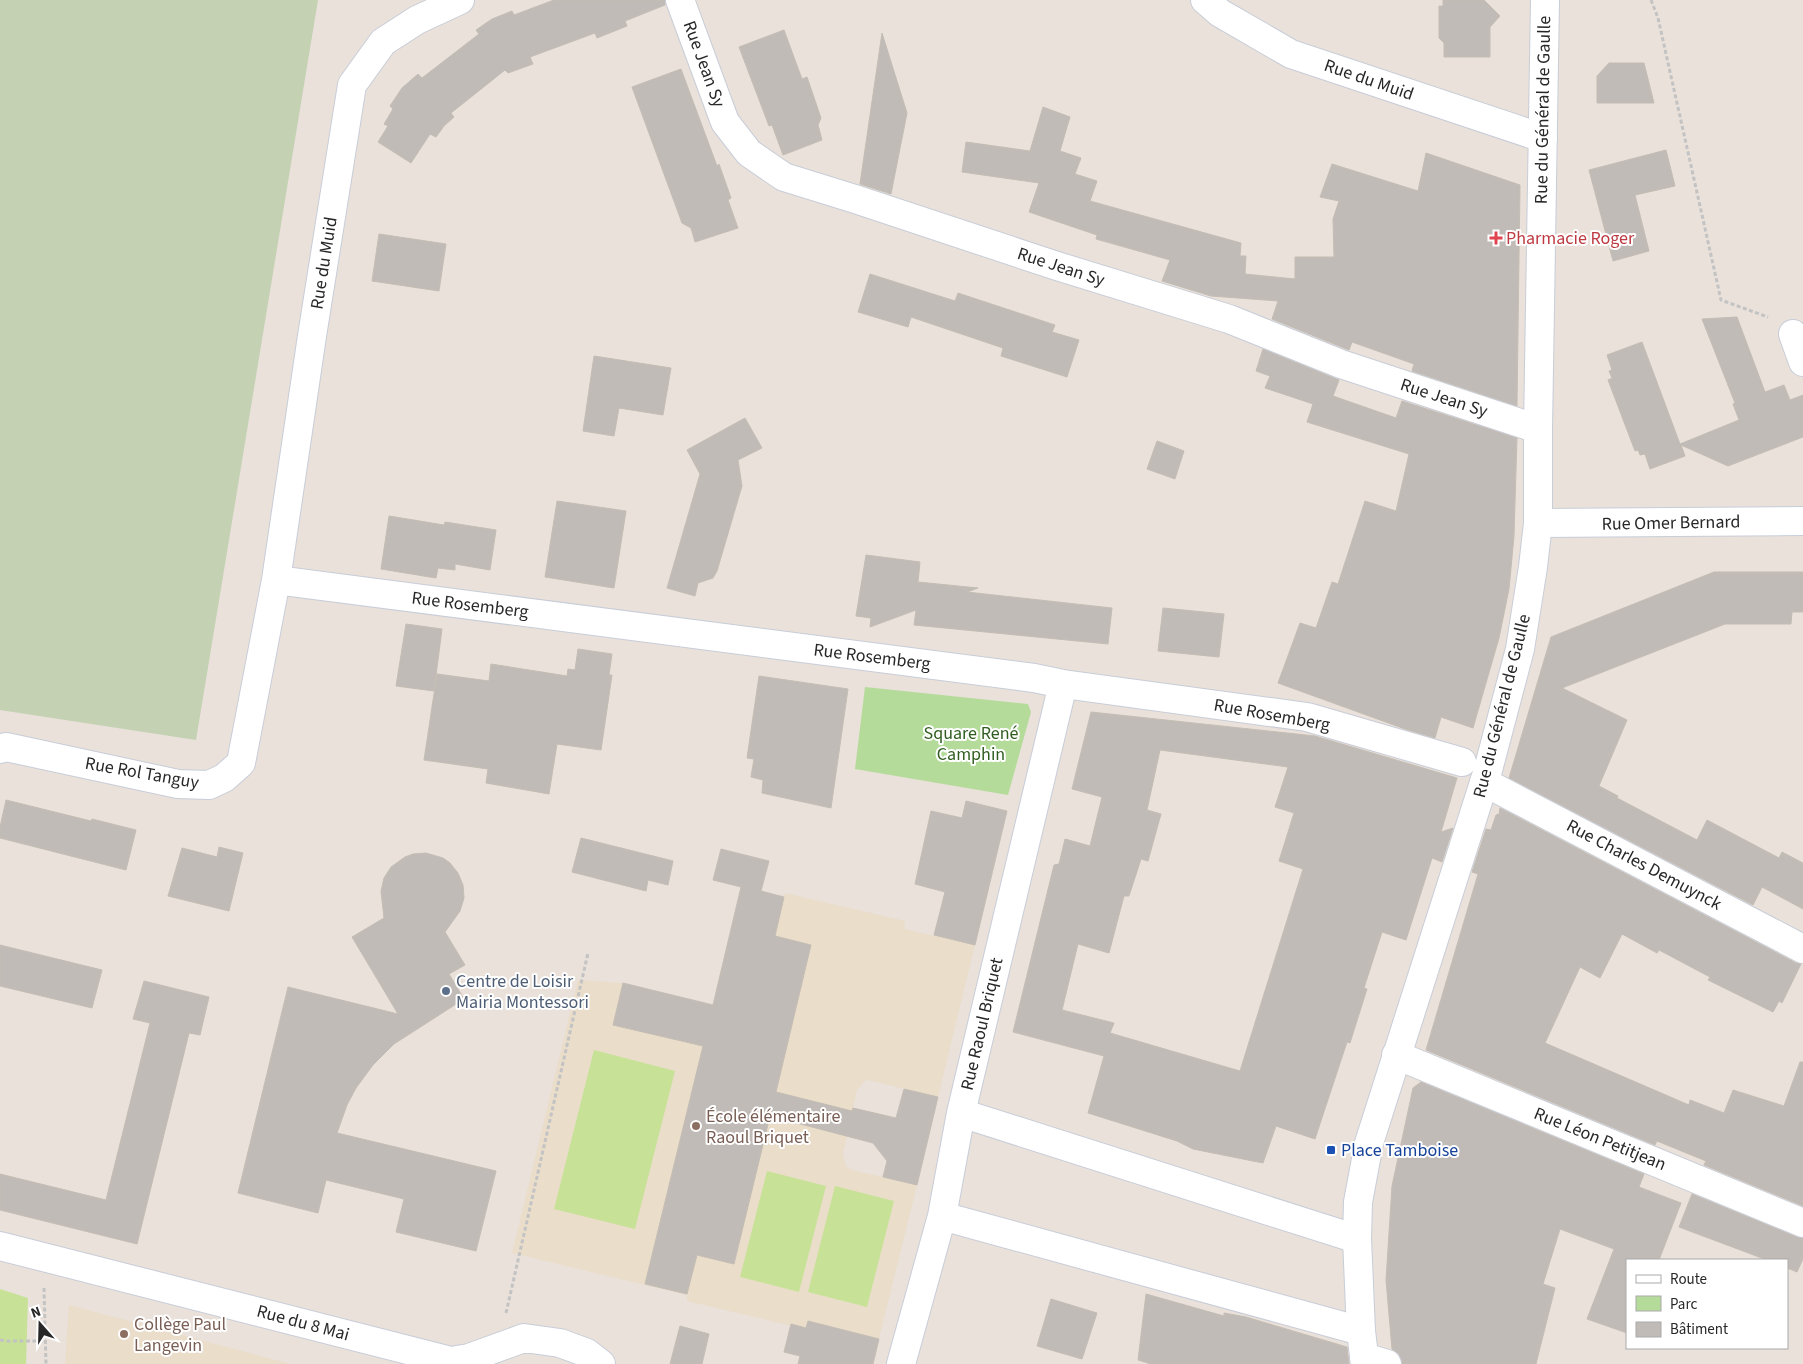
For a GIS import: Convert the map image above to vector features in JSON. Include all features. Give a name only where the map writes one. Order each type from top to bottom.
[{"type":"street","name":"Rue du Muid","points":[[276,580],[313,329],[352,85],[383,42],[417,20],[460,0]]},
{"type":"street","name":"Rue Jean Sy","points":[[680,0],[725,122],[749,154],[784,177],[1057,266],[1229,319],[1341,364],[1538,429]]},
{"type":"street","name":"Rue du Muid","points":[[1205,0],[1220,13],[1291,54],[1543,138]]},
{"type":"street","name":"Rue du Général de Gaulle","points":[[1369,1354],[1357,1239],[1358,1202],[1369,1143],[1484,782],[1520,649],[1533,567],[1538,524],[1545,0]]},
{"type":"street","points":[[1793,334],[1803,362]]},
{"type":"street","name":"Rue Omer Bernard","points":[[1538,524],[1803,521]]},
{"type":"street","name":"Rue Rosemberg","points":[[276,580],[1034,678],[1063,684],[1307,717],[1462,762]]},
{"type":"street","name":"Rue Rol Tanguy","points":[[0,749],[6,747],[178,784],[209,785],[224,778],[241,764],[276,580]]},
{"type":"street","name":"Rue Raoul Briquet","points":[[902,1364],[942,1216],[961,1113],[1063,684]]},
{"type":"street","name":"Rue Charles Demuynck","points":[[1484,782],[1803,949]]},
{"type":"street","name":"Rue Léon Petitjean","points":[[1396,1055],[1803,1223]]},
{"type":"street","points":[[961,1113],[1357,1239]]},
{"type":"street","points":[[942,1216],[1369,1354]]},
{"type":"street","name":"Rue du 8 Mai","points":[[0,1246],[451,1361],[469,1358],[524,1338],[560,1344],[586,1353],[601,1364]]},
{"type":"path","points":[[1650,0],[1658,18],[1721,300],[1767,317],[1793,334]]},
{"type":"path","points":[[498,1347],[588,953]]},
{"type":"path","points":[[46,1364],[44,1279],[48,1258]]},
{"type":"path","points":[[0,1340],[7,1342],[46,1341]]},
{"type":"shaded area","name":"École élémentaire Raoul Briquet","points":[[742,887],[784,897],[785,893],[905,921],[904,929],[975,945],[938,1097],[868,1080],[857,1090],[843,1154],[846,1166],[851,1170],[917,1185],[879,1339],[808,1321],[805,1329],[687,1301],[687,1295],[512,1253],[578,980],[623,983],[713,1005]]},
{"type":"shaded area","name":"Collège Paul Langevin","points":[[69,1305],[291,1364],[65,1364]]},
{"type":"green space","points":[[0,0],[318,0],[196,740],[0,710]]},
{"type":"green space","name":"Square René Camphin","points":[[865,687],[1028,704],[1031,712],[1008,795],[855,769]]},
{"type":"green space","points":[[594,1050],[675,1071],[635,1229],[554,1209]]},
{"type":"green space","points":[[767,1171],[826,1186],[799,1292],[740,1277]]},
{"type":"green space","points":[[835,1186],[894,1201],[867,1307],[808,1292]]},
{"type":"green space","points":[[0,1289],[28,1298],[26,1364],[0,1364]]},
{"type":"building","points":[[554,0],[665,0],[665,5],[625,21],[627,26],[597,38],[595,33],[530,57],[533,64],[508,73],[505,70],[451,113],[454,117],[436,137],[430,134],[411,163],[378,142],[388,126],[384,124],[393,109],[390,106],[402,88],[418,74],[422,78],[479,34],[476,30],[492,19],[512,11],[514,15]]},
{"type":"building","points":[[1443,0],[1484,0],[1500,16],[1490,27],[1490,57],[1444,57],[1444,43],[1439,38],[1439,6],[1443,6]]},
{"type":"building","points":[[784,30],[802,79],[807,77],[821,118],[818,125],[822,140],[783,155],[772,125],[769,126],[739,47]]},
{"type":"building","points":[[882,33],[907,113],[891,194],[860,184]]},
{"type":"building","points":[[1609,63],[1644,63],[1654,103],[1597,103],[1597,76]]},
{"type":"building","points":[[681,69],[717,166],[719,164],[731,198],[728,200],[738,228],[695,242],[691,228],[682,223],[632,87]]},
{"type":"building","points":[[1043,107],[1070,117],[1060,151],[1081,158],[1075,174],[1097,181],[1090,201],[1241,243],[1240,256],[1246,256],[1245,274],[1295,279],[1295,257],[1334,257],[1333,219],[1339,201],[1320,197],[1332,164],[1418,191],[1426,153],[1520,185],[1517,406],[1412,371],[1414,364],[1352,342],[1349,350],[1272,319],[1278,301],[1211,296],[1162,281],[1170,260],[1096,239],[1097,235],[1029,212],[1039,183],[962,172],[966,142],[1030,151]]},
{"type":"building","points":[[1666,150],[1675,186],[1635,195],[1649,251],[1613,261],[1589,170]]},
{"type":"building","points":[[379,234],[446,244],[439,291],[372,281]]},
{"type":"building","points":[[870,274],[955,301],[958,293],[1055,325],[1052,332],[1079,340],[1067,377],[1001,356],[1003,348],[911,317],[908,327],[858,312]]},
{"type":"building","points":[[1737,317],[1765,392],[1784,385],[1790,400],[1803,395],[1803,437],[1728,466],[1681,445],[1685,456],[1650,469],[1645,454],[1640,455],[1638,450],[1635,451],[1608,380],[1612,378],[1609,371],[1612,370],[1607,355],[1642,342],[1680,444],[1739,420],[1733,404],[1735,403],[1702,319]]},
{"type":"building","points":[[1263,349],[1339,380],[1333,396],[1396,418],[1402,401],[1517,438],[1514,536],[1509,589],[1499,638],[1473,728],[1441,717],[1435,738],[1278,683],[1300,623],[1316,628],[1332,582],[1338,584],[1365,501],[1396,511],[1409,454],[1307,422],[1313,404],[1265,388],[1270,376],[1256,371]]},
{"type":"building","points":[[594,356],[671,368],[663,415],[619,408],[614,436],[583,431]]},
{"type":"building","points":[[745,418],[762,448],[738,460],[742,486],[717,571],[713,578],[698,583],[695,596],[667,588],[700,474],[687,450]]},
{"type":"building","points":[[1157,441],[1184,451],[1175,479],[1147,469]]},
{"type":"building","points":[[557,501],[626,511],[614,588],[545,577]]},
{"type":"building","points":[[389,516],[444,525],[445,522],[496,530],[490,570],[455,564],[455,570],[438,568],[436,578],[381,569]]},
{"type":"building","points":[[866,555],[920,562],[918,582],[978,588],[967,592],[1112,608],[1108,644],[914,625],[916,610],[870,627],[871,618],[856,616]]},
{"type":"building","points":[[1714,572],[1803,572],[1803,612],[1792,612],[1791,624],[1725,624],[1562,688],[1627,720],[1599,786],[1618,796],[1617,798],[1697,840],[1707,820],[1779,858],[1782,852],[1803,863],[1803,909],[1762,887],[1753,905],[1509,778],[1551,637]]},
{"type":"building","points":[[1163,608],[1224,614],[1219,657],[1158,651]]},
{"type":"building","points":[[406,624],[442,629],[434,691],[396,686]]},
{"type":"building","points":[[578,649],[612,654],[609,675],[612,675],[601,750],[557,744],[549,794],[486,783],[488,769],[424,760],[437,674],[489,681],[491,664],[567,676],[568,669],[575,670]]},
{"type":"building","points":[[759,676],[848,689],[831,808],[762,793],[763,780],[751,777],[754,759],[747,758]]},
{"type":"building","points":[[1091,712],[1315,736],[1457,778],[1441,832],[1453,828],[1442,862],[1432,858],[1406,940],[1382,932],[1364,988],[1367,989],[1350,1043],[1347,1042],[1315,1139],[1276,1126],[1263,1163],[1193,1149],[1177,1141],[1088,1113],[1104,1056],[1013,1032],[1054,865],[1059,864],[1065,839],[1090,846],[1102,797],[1072,789]],"holes":[[[1160,750],[1288,767],[1275,807],[1294,813],[1279,861],[1303,869],[1240,1071],[1110,1033],[1114,1023],[1062,1010],[1078,944],[1109,953],[1124,896],[1129,896],[1141,859],[1148,861],[1161,814],[1147,810]]]},
{"type":"building","points":[[6,800],[136,830],[126,870],[0,838],[0,827]]},
{"type":"building","points":[[966,801],[1007,811],[975,945],[934,935],[945,892],[915,884],[931,811],[962,818]]},
{"type":"building","points":[[1500,808],[1801,964],[1782,1003],[1779,1001],[1773,1012],[1708,980],[1710,977],[1659,950],[1657,953],[1622,934],[1600,978],[1580,967],[1545,1043],[1689,1105],[1690,1100],[1724,1113],[1733,1090],[1784,1106],[1800,1062],[1803,1062],[1803,1206],[1704,1165],[1706,1161],[1657,1141],[1655,1145],[1426,1050],[1478,874],[1472,872],[1486,829],[1491,830]]},
{"type":"building","points":[[581,838],[673,861],[668,885],[648,880],[646,891],[572,872]]},
{"type":"building","points":[[219,847],[243,853],[229,911],[168,896],[182,848],[217,857]]},
{"type":"building","points":[[721,849],[769,861],[761,891],[784,897],[775,936],[811,945],[776,1092],[852,1111],[853,1108],[896,1118],[904,1089],[938,1097],[917,1185],[883,1177],[887,1161],[873,1143],[770,1116],[734,1264],[697,1255],[687,1294],[645,1284],[703,1046],[613,1025],[623,983],[713,1005],[741,887],[713,880]]},
{"type":"building","points":[[426,853],[443,858],[450,863],[458,873],[463,885],[464,898],[460,911],[445,932],[465,965],[449,974],[464,999],[394,1044],[373,1065],[356,1088],[347,1105],[337,1133],[496,1171],[476,1251],[396,1232],[404,1199],[326,1180],[318,1213],[238,1193],[288,987],[398,1014],[352,937],[384,918],[381,891],[384,878],[391,867],[405,857]]},
{"type":"building","points":[[0,945],[102,970],[92,1008],[0,986]]},
{"type":"building","points":[[144,981],[209,997],[200,1035],[189,1033],[137,1244],[0,1210],[0,1174],[106,1200],[150,1023],[133,1019]]},
{"type":"building","points":[[1421,1082],[1644,1174],[1639,1187],[1681,1203],[1659,1259],[1626,1259],[1626,1333],[1587,1319],[1614,1249],[1560,1229],[1543,1284],[1555,1288],[1536,1364],[1402,1364],[1399,1354],[1392,1349],[1386,1280],[1392,1186],[1413,1088]]},
{"type":"building","points":[[1692,1194],[1803,1238],[1803,1259],[1797,1272],[1788,1268],[1788,1259],[1764,1259],[1679,1227]]},
{"type":"building","points":[[1146,1294],[1224,1316],[1224,1313],[1246,1317],[1347,1347],[1349,1364],[1151,1364],[1138,1360]]},
{"type":"building","points":[[1051,1299],[1097,1313],[1082,1359],[1037,1346]]},
{"type":"building","points":[[808,1321],[879,1339],[873,1364],[798,1364],[800,1356],[784,1352],[791,1324],[806,1328]]},
{"type":"building","points":[[680,1326],[709,1334],[702,1364],[670,1364]]},
{"type":"place","name":"Pharmacie Roger","points":[[1496,238]]},
{"type":"place","name":"Centre de Loisir Mairia Montessori","points":[[446,991]]},
{"type":"place","name":"École élémentaire Raoul Briquet","points":[[696,1126]]},
{"type":"place","name":"Place Tamboise","points":[[1331,1150]]},
{"type":"place","name":"Collège Paul Langevin","points":[[124,1334]]}]
